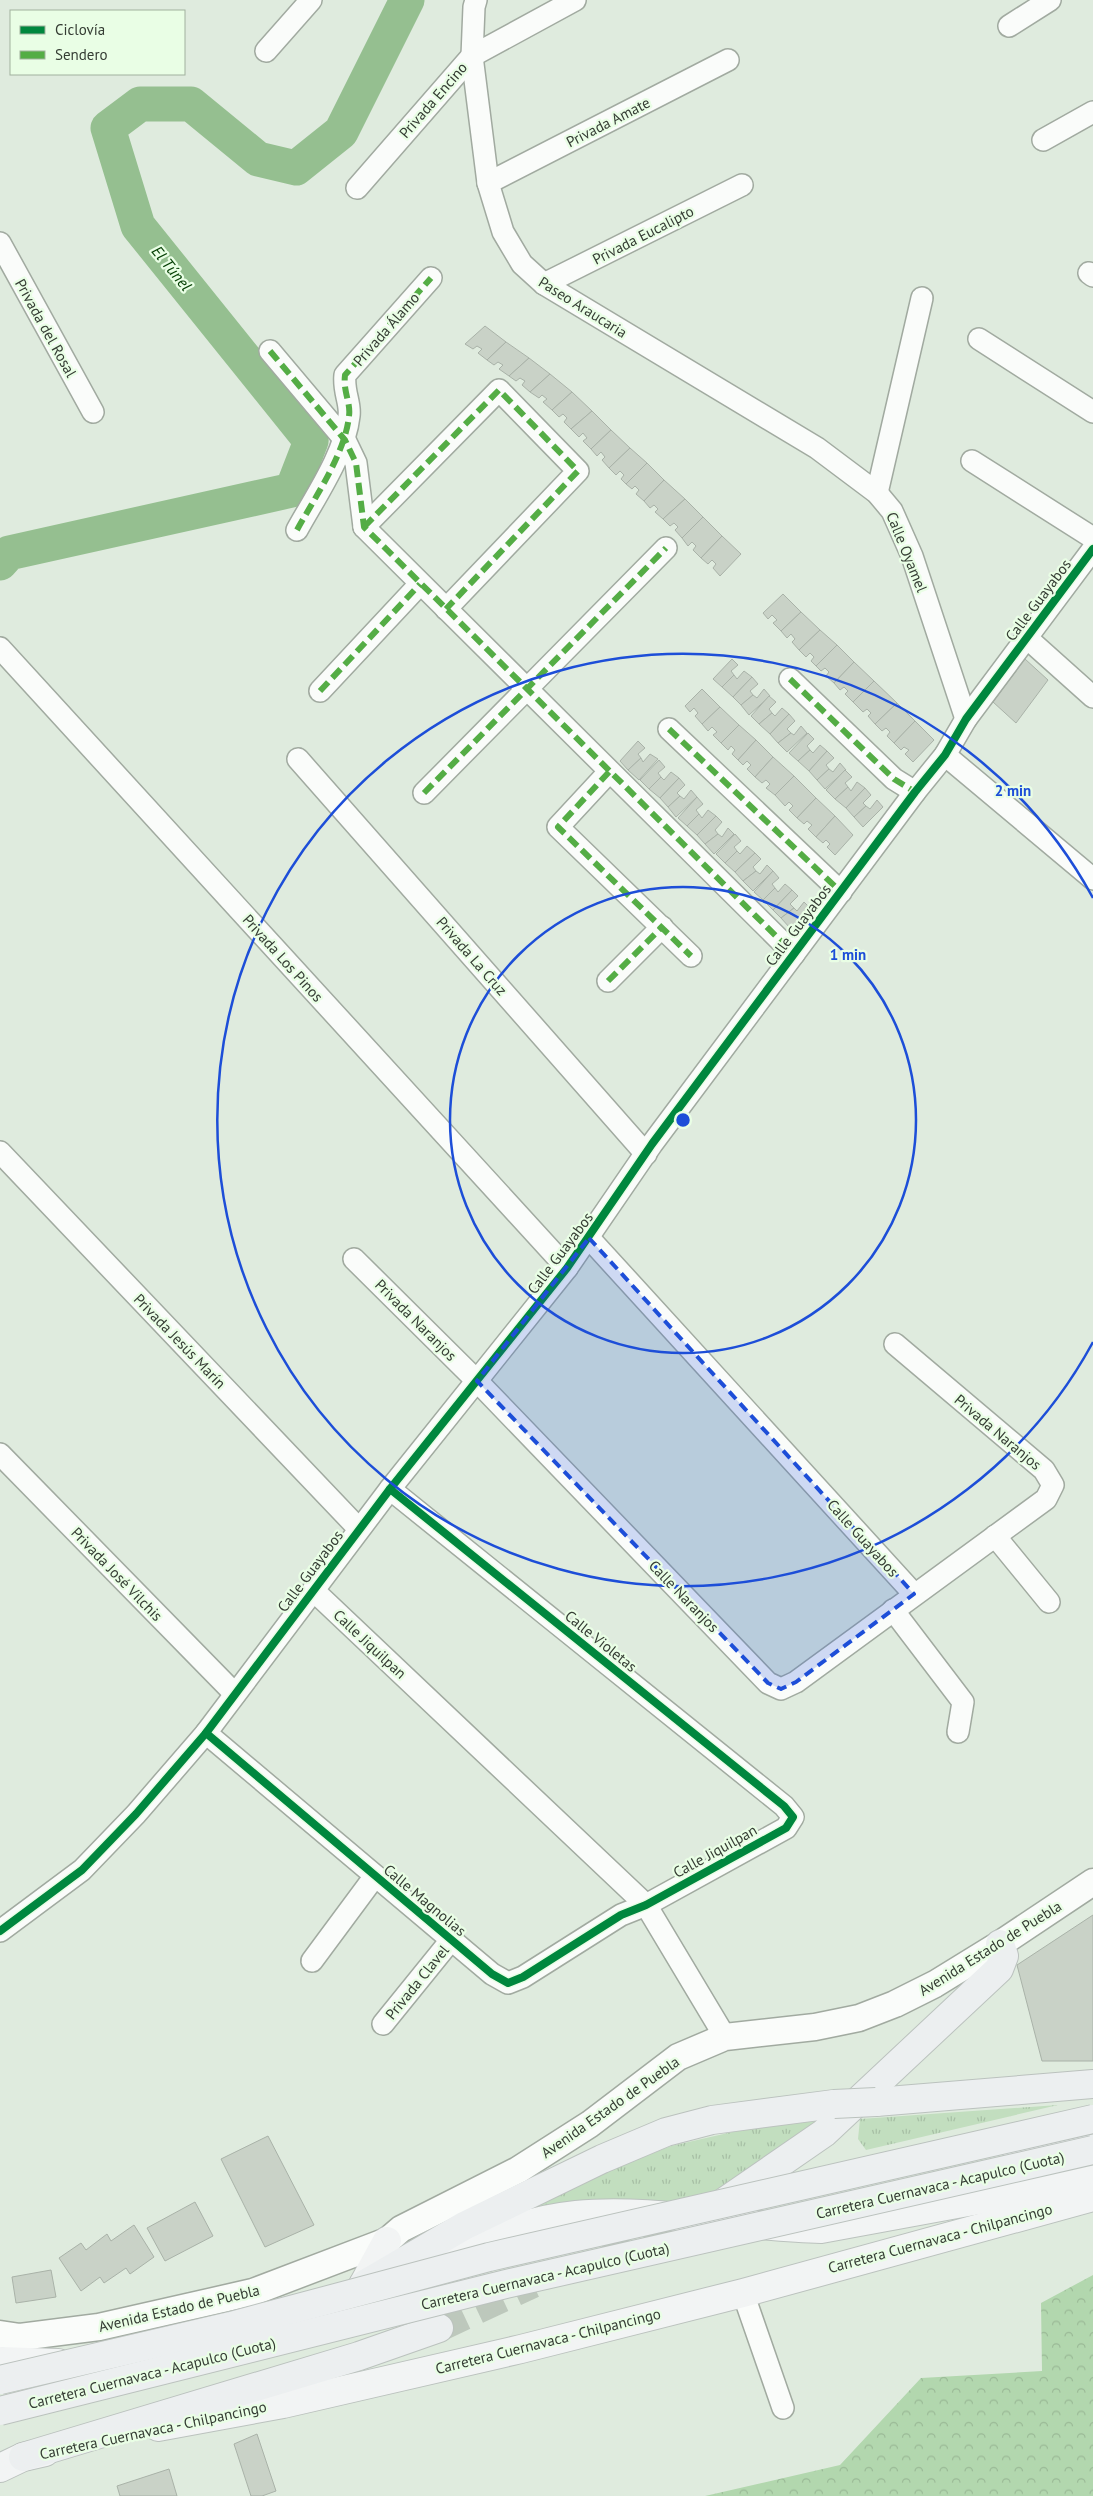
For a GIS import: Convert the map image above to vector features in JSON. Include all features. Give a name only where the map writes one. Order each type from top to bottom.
[{"type":"highway","points":[[1000,1944],[1004,1956],[999,1969],[824,2133],[709,2210],[852,2174],[1011,2147],[1093,2138]]},
{"type":"highway","points":[[363,2285],[464,2226],[602,2159],[666,2132],[712,2120],[834,2104],[1093,2084]]},
{"type":"highway","name":"Carretera Cuernavaca - Acapulco (Cuota)","points":[[0,2380],[231,2326],[489,2257],[1093,2119]]},
{"type":"highway","name":"Carretera Cuernavaca - Acapulco (Cuota)","points":[[0,2411],[506,2284],[1093,2150]]},
{"type":"highway","points":[[8,2463],[359,2356],[439,2328]]},
{"type":"main road","name":"Carretera Cuernavaca - Chilpancingo","points":[[7,2360],[115,2363],[204,2351],[279,2324],[363,2285],[544,2220],[575,2215],[612,2214],[783,2228],[822,2229],[1093,2179]]},
{"type":"main road","name":"Carretera Cuernavaca - Chilpancingo","points":[[8,2463],[175,2423],[282,2404],[483,2358],[743,2293],[1093,2197]]},
{"type":"main road","points":[[363,2285],[387,2241]]},
{"type":"street","points":[[266,51],[311,0]]},
{"type":"street","name":"Paseo Araucaria","points":[[476,0],[472,56],[488,183],[503,232],[522,264],[544,284],[817,448],[877,493]]},
{"type":"street","name":"Privada Encino","points":[[357,188],[472,56],[575,0]]},
{"type":"street","points":[[1008,26],[1050,0]]},
{"type":"street","name":"Privada Amate","points":[[488,183],[728,60]]},
{"type":"street","points":[[1043,140],[1093,112]]},
{"type":"street","name":"Privada Eucalipto","points":[[544,284],[742,185]]},
{"type":"street","name":"Privada del Rosal","points":[[0,243],[93,412]]},
{"type":"street","name":"Privada Álamo","points":[[297,530],[345,440],[350,414],[343,388],[345,375],[431,278]]},
{"type":"street","points":[[877,493],[922,298]]},
{"type":"street","points":[[979,339],[1093,412]]},
{"type":"street","points":[[270,351],[345,440],[356,463],[364,527],[794,954]]},
{"type":"street","points":[[364,527],[499,390],[578,471],[446,609]]},
{"type":"street","points":[[972,461],[1093,538]]},
{"type":"street","name":"Calle Oyamel","points":[[877,493],[892,511],[912,556],[966,718]]},
{"type":"street","points":[[424,793],[666,548]]},
{"type":"street","name":"Calle Guayabos","points":[[0,1931],[82,1870],[136,1814],[206,1733],[390,1488],[567,1268],[646,1154],[915,792],[945,755],[966,718],[1093,549]]},
{"type":"street","points":[[320,691],[420,584]]},
{"type":"street","points":[[1027,638],[1093,697]]},
{"type":"street","name":"Privada Los Pinos","points":[[0,648],[567,1268]]},
{"type":"street","points":[[790,679],[894,779],[915,792]]},
{"type":"street","points":[[669,729],[841,892]]},
{"type":"street","points":[[945,755],[1093,879]]},
{"type":"street","name":"Privada La Cruz","points":[[298,758],[646,1154]]},
{"type":"street","points":[[609,772],[558,827],[691,956]]},
{"type":"street","points":[[608,981],[662,927]]},
{"type":"street","name":"Privada Jesús Marín","points":[[0,1152],[359,1529]]},
{"type":"street","name":"Calle Guayabos","points":[[589,1238],[914,1594]]},
{"type":"street","name":"Privada Naranjos","points":[[354,1259],[477,1381]]},
{"type":"street","name":"Privada Naranjos","points":[[895,1344],[1044,1470],[1053,1485],[1046,1499],[914,1594]]},
{"type":"street","name":"Calle Naranjos","points":[[477,1381],[768,1683],[781,1689],[796,1682],[914,1594]]},
{"type":"street","name":"Privada José Vilchis","points":[[0,1454],[235,1694]]},
{"type":"street","name":"Calle Violetas","points":[[390,1488],[784,1806],[793,1817]]},
{"type":"street","points":[[995,1536],[1049,1602]]},
{"type":"street","name":"Calle Jiquilpan","points":[[313,1590],[646,1905],[725,2037]]},
{"type":"street","points":[[893,1610],[963,1702],[958,1732]]},
{"type":"street","name":"Calle Magnolias","points":[[206,1733],[492,1974],[508,1983],[523,1977],[621,1915],[646,1905]]},
{"type":"street","name":"Calle Jiquilpan","points":[[646,1905],[786,1828],[793,1817]]},
{"type":"street","points":[[312,1961],[376,1876]]},
{"type":"street","name":"Avenida Estado de Puebla","points":[[0,2334],[20,2337],[99,2327],[253,2292],[387,2241],[401,2228],[518,2170],[590,2124],[678,2057],[725,2037],[815,2027],[859,2018],[896,2004],[935,1984],[1000,1944],[1093,1882]]},
{"type":"street","name":"Privada Clavel","points":[[383,2024],[451,1940]]},
{"type":"street","points":[[743,2293],[783,2408]]},
{"type":"highlighted area","points":[[589,1238],[914,1594],[796,1682],[781,1689],[768,1683],[477,1381]]},
{"type":"green space","points":[[1058,2105],[866,2150],[858,2139],[860,2119]]},
{"type":"green space","points":[[819,2118],[799,2136],[697,2205],[494,2223],[603,2173],[671,2146],[741,2130]]},
{"type":"green space","points":[[1093,2275],[1093,2496],[705,2496],[840,2465],[921,2378],[1042,2371],[1041,2303]]},
{"type":"building","points":[[485,326],[506,342],[487,360],[478,353],[482,349],[477,346],[473,349],[465,344]]},
{"type":"building","points":[[506,342],[529,358],[509,376],[499,369],[503,365],[498,362],[494,365],[487,360]]},
{"type":"building","points":[[529,358],[550,374],[530,392],[522,385],[525,381],[520,378],[516,381],[509,376]]},
{"type":"building","points":[[550,374],[572,392],[552,410],[543,402],[547,399],[542,395],[539,398],[530,392]]},
{"type":"building","points":[[572,392],[592,411],[571,429],[564,422],[567,418],[563,414],[559,417],[552,410]]},
{"type":"building","points":[[592,411],[611,430],[591,449],[583,441],[587,438],[583,433],[579,437],[571,429]]},
{"type":"building","points":[[611,430],[630,448],[609,468],[602,460],[605,457],[601,452],[597,456],[591,449]]},
{"type":"building","points":[[630,448],[647,463],[626,484],[621,479],[624,475],[620,471],[616,475],[609,468]]},
{"type":"building","points":[[647,463],[664,480],[644,501],[636,494],[639,490],[635,486],[632,489],[626,484]]},
{"type":"building","points":[[664,480],[685,499],[663,519],[655,512],[658,509],[654,505],[650,508],[644,501]]},
{"type":"building","points":[[685,499],[703,517],[682,538],[675,530],[678,527],[674,523],[670,526],[663,519]]},
{"type":"building","points":[[703,517],[722,536],[701,558],[693,550],[696,546],[692,542],[688,546],[682,538]]},
{"type":"building","points":[[722,536],[741,554],[720,576],[713,568],[716,564],[712,560],[708,564],[701,558]]},
{"type":"building","points":[[783,594],[801,612],[781,631],[773,623],[777,620],[772,615],[768,619],[763,613]]},
{"type":"building","points":[[801,612],[820,630],[799,650],[792,642],[795,639],[791,634],[787,638],[781,631]]},
{"type":"building","points":[[820,630],[837,645],[816,666],[811,661],[814,657],[810,653],[806,657],[799,650]]},
{"type":"building","points":[[837,645],[854,662],[834,683],[826,676],[829,672],[825,668],[821,671],[816,666]]},
{"type":"building","points":[[732,659],[738,665],[731,671],[734,675],[722,687],[713,679]]},
{"type":"building","points":[[1025,659],[1048,680],[1016,723],[993,702]]},
{"type":"building","points":[[854,662],[874,681],[853,702],[845,694],[848,691],[844,687],[840,690],[834,683]]},
{"type":"building","points":[[744,671],[752,677],[733,697],[722,687],[734,675],[737,679]]},
{"type":"building","points":[[752,677],[758,684],[750,691],[753,695],[741,705],[733,697]]},
{"type":"building","points":[[874,681],[897,703],[875,724],[868,716],[871,713],[867,709],[863,712],[853,702]]},
{"type":"building","points":[[702,689],[720,707],[702,724],[695,716],[698,713],[694,708],[690,712],[685,706]]},
{"type":"building","points":[[764,689],[770,696],[749,715],[741,705],[753,695],[757,698]]},
{"type":"building","points":[[769,696],[776,702],[769,709],[772,713],[759,724],[751,716]]},
{"type":"building","points":[[897,703],[915,721],[894,743],[887,736],[890,732],[886,728],[882,731],[875,724]]},
{"type":"building","points":[[720,707],[739,725],[721,743],[713,735],[717,732],[712,727],[708,731],[702,724]]},
{"type":"building","points":[[782,708],[789,714],[770,734],[759,724],[772,713],[775,716]]},
{"type":"building","points":[[789,714],[795,721],[787,729],[791,733],[778,743],[770,734]]},
{"type":"building","points":[[915,721],[934,740],[913,762],[905,754],[909,750],[904,747],[901,750],[894,743]]},
{"type":"building","points":[[739,725],[756,740],[738,760],[732,754],[735,750],[731,746],[728,750],[721,743]]},
{"type":"building","points":[[801,726],[807,733],[787,752],[778,743],[791,733],[794,735]]},
{"type":"building","points":[[808,733],[814,739],[807,746],[810,750],[798,761],[789,753]]},
{"type":"building","points":[[756,740],[773,757],[755,777],[747,769],[751,765],[747,761],[743,765],[738,760]]},
{"type":"building","points":[[638,741],[645,748],[638,754],[641,758],[628,770],[620,761]]},
{"type":"building","points":[[820,745],[827,751],[809,771],[798,761],[810,750],[813,753]]},
{"type":"building","points":[[827,751],[834,758],[826,765],[829,769],[817,780],[809,771]]},
{"type":"building","points":[[650,754],[658,759],[639,780],[628,770],[641,758],[643,762]]},
{"type":"building","points":[[773,757],[794,776],[775,795],[766,788],[770,784],[766,780],[762,783],[755,777]]},
{"type":"building","points":[[659,760],[665,767],[658,773],[661,777],[649,789],[640,780]]},
{"type":"building","points":[[840,763],[846,770],[825,789],[817,780],[829,769],[833,772]]},
{"type":"building","points":[[845,770],[852,777],[845,783],[848,787],[835,799],[826,790]]},
{"type":"building","points":[[671,772],[679,778],[660,798],[649,789],[661,777],[664,780]]},
{"type":"building","points":[[794,776],[816,798],[797,818],[789,810],[793,806],[789,802],[785,806],[775,795]]},
{"type":"building","points":[[679,778],[685,785],[677,793],[680,796],[668,807],[660,798]]},
{"type":"building","points":[[857,782],[865,788],[846,808],[835,799],[848,787],[851,791]]},
{"type":"building","points":[[865,788],[871,795],[863,803],[866,806],[854,817],[846,808]]},
{"type":"building","points":[[691,790],[697,797],[676,817],[668,807],[680,796],[684,799]]},
{"type":"building","points":[[697,797],[703,804],[696,810],[699,814],[687,826],[678,818]]},
{"type":"building","points":[[816,798],[835,816],[816,837],[808,829],[812,825],[807,821],[804,824],[797,818]]},
{"type":"building","points":[[877,800],[883,807],[863,827],[854,817],[866,806],[870,809]]},
{"type":"building","points":[[708,810],[716,816],[697,835],[687,826],[699,814],[702,818]]},
{"type":"building","points":[[716,816],[722,822],[715,830],[718,834],[705,844],[697,835]]},
{"type":"building","points":[[835,816],[853,835],[835,855],[827,847],[830,844],[826,840],[823,843],[816,837]]},
{"type":"building","points":[[728,828],[734,834],[714,854],[705,844],[718,834],[722,837]]},
{"type":"building","points":[[735,834],[741,841],[734,847],[737,851],[725,863],[716,854]]},
{"type":"building","points":[[747,846],[755,853],[735,872],[725,863],[737,851],[740,854]]},
{"type":"building","points":[[755,853],[761,859],[753,867],[756,871],[743,881],[735,872]]},
{"type":"building","points":[[767,865],[773,871],[753,891],[743,881],[756,871],[760,874]]},
{"type":"building","points":[[773,871],[779,878],[772,884],[775,888],[763,900],[754,892]]},
{"type":"building","points":[[785,884],[792,890],[773,910],[763,900],[775,888],[778,892]]},
{"type":"building","points":[[792,890],[798,896],[790,904],[794,908],[781,918],[773,910]]},
{"type":"building","points":[[804,902],[810,908],[790,928],[781,918],[794,908],[797,911]]},
{"type":"building","points":[[1093,1915],[1093,2061],[1042,2061],[1017,1965]]},
{"type":"building","points":[[268,2136],[314,2225],[265,2247],[221,2159]]},
{"type":"building","points":[[195,2202],[213,2236],[165,2261],[147,2228]]},
{"type":"building","points":[[134,2225],[154,2257],[130,2274],[126,2268],[104,2283],[100,2277],[81,2291],[59,2258],[81,2243],[86,2250],[107,2234],[111,2241]]},
{"type":"building","points":[[51,2270],[56,2297],[16,2303],[12,2277]]},
{"type":"building","points":[[257,2434],[276,2491],[262,2496],[251,2496],[234,2444]]},
{"type":"building","points":[[169,2469],[177,2496],[120,2496],[117,2486]]},
{"type":"waterway","name":"El Túnel","points":[[0,563],[9,553],[292,490],[311,441],[138,226],[108,128],[140,104],[191,104],[258,159],[296,168],[341,132],[407,0]]},
{"type":"tunnel","points":[[605,2254],[687,2219]]},
{"type":"tunnel","points":[[439,2328],[533,2284]]},
{"type":"marked path","points":[[297,530],[336,460],[342,445],[349,416],[345,375],[431,278]]},
{"type":"marked path","points":[[270,351],[345,440],[356,463],[364,527],[794,954]]},
{"type":"marked path","points":[[364,527],[499,390],[578,471],[446,609]]},
{"type":"marked path","points":[[424,793],[666,548]]},
{"type":"marked path","points":[[320,691],[420,584]]},
{"type":"marked path","points":[[790,679],[894,779],[915,792]]},
{"type":"marked path","points":[[669,729],[841,892]]},
{"type":"marked path","points":[[609,772],[558,827],[691,956]]},
{"type":"marked path","points":[[608,981],[662,927]]},
{"type":"cycle path","points":[[0,1931],[82,1870],[136,1814],[206,1733],[390,1489],[567,1268],[652,1144],[915,792],[945,755],[966,719],[1093,549]]},
{"type":"cycle path","points":[[206,1733],[492,1974],[508,1983],[523,1977],[621,1915],[646,1905],[786,1828],[793,1817],[784,1806],[390,1489]]}]
